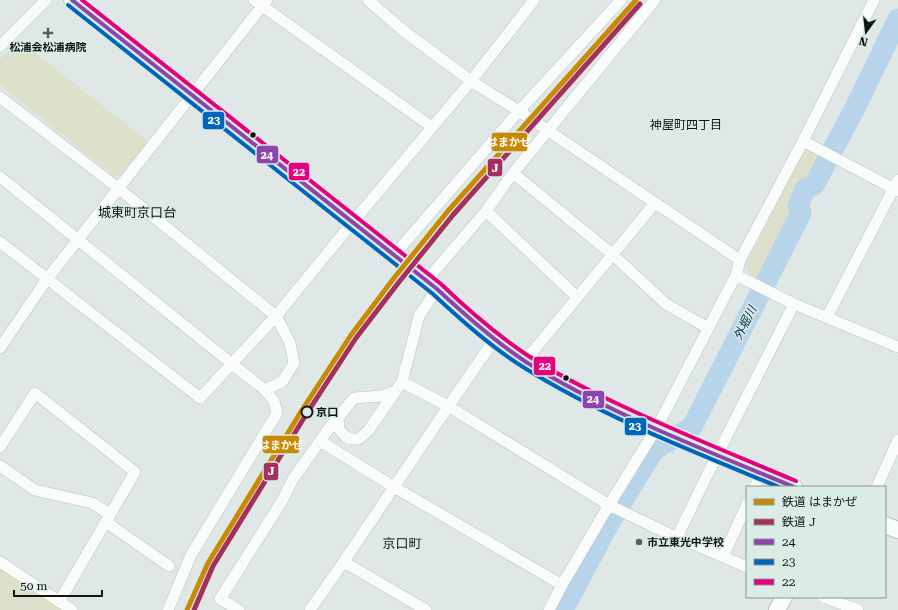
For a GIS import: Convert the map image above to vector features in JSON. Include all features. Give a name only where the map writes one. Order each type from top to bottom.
[{"type":"street","points":[[0,46],[46,0]]},
{"type":"street","points":[[72,0],[432,285],[465,315],[495,339],[525,361],[595,400],[656,429],[717,455],[758,480],[789,486]]},
{"type":"street","points":[[368,0],[405,32],[471,81],[519,111],[740,260]]},
{"type":"street","points":[[0,242],[200,398],[231,362],[276,316],[471,81],[534,0]]},
{"type":"street","points":[[394,255],[519,111],[621,0]]},
{"type":"street","points":[[338,418],[339,429],[350,439],[358,439],[368,431],[399,387],[419,316],[432,285],[513,173],[655,0]]},
{"type":"street","points":[[549,610],[609,505],[656,429],[736,275],[740,260],[803,141],[874,0]]},
{"type":"street","points":[[0,348],[47,279],[261,2],[432,127]]},
{"type":"street","points":[[0,96],[118,188],[276,316],[290,343],[294,363],[283,381],[265,390]]},
{"type":"street","points":[[803,141],[897,187],[827,317]]},
{"type":"street","points":[[513,173],[612,254],[666,304],[708,328]]},
{"type":"street","points":[[0,176],[231,362],[265,390],[274,401],[277,413],[191,555],[168,610]]},
{"type":"street","points":[[525,361],[655,203]]},
{"type":"street","points":[[486,211],[577,297]]},
{"type":"street","points":[[736,275],[794,304],[898,347]]},
{"type":"street","points":[[678,537],[717,455],[794,304]]},
{"type":"street","points":[[310,610],[495,339]]},
{"type":"street","points":[[399,387],[448,406],[609,505],[746,567]]},
{"type":"street","points":[[239,610],[220,599],[282,501],[293,479],[330,427],[354,398],[383,396],[399,387]]},
{"type":"street","points":[[0,447],[35,394],[134,472],[59,602]]},
{"type":"street","points":[[877,486],[898,440]]},
{"type":"street","points":[[320,441],[394,487],[562,585]]},
{"type":"street","points":[[0,466],[35,490],[92,503],[108,518],[170,566]]},
{"type":"street","points":[[723,557],[746,506]]},
{"type":"street","points":[[886,525],[898,530]]},
{"type":"street","points":[[0,562],[72,610]]},
{"type":"street","points":[[344,562],[426,610]]},
{"type":"street","points":[[777,610],[783,598]]},
{"type":"street","points":[[827,598],[858,610]]},
{"type":"path","points":[[656,449],[661,452],[663,449],[674,454],[675,427]]},
{"type":"green space","points":[[19,40],[150,143],[122,176],[115,177],[0,85],[0,59]]},
{"type":"green space","points":[[810,151],[831,161],[770,285],[750,276],[746,264],[802,153]]},
{"type":"green space","points":[[0,568],[66,610],[0,610]]},
{"type":"waterway","name":"外堀川","points":[[563,610],[612,518],[654,450],[692,427],[801,213],[798,206],[805,189],[814,185],[855,108],[898,19]]},
{"type":"rail line","name":"はまかぜ","points":[[187,610],[208,563],[302,410],[351,335],[394,278],[448,211],[636,0]]},
{"type":"rail line","name":"J","points":[[194,610],[213,566],[307,413],[356,338],[453,215],[640,4]]},
{"type":"transit line","name":"24","points":[[72,0],[437,289],[491,337],[514,354],[558,381],[657,430],[792,486]]},
{"type":"transit line","name":"22","points":[[82,0],[441,284],[482,321],[527,355],[549,369],[618,404],[796,481]]},
{"type":"transit line","name":"23","points":[[68,5],[433,294],[476,332],[511,359],[553,385],[616,417],[777,486]]},
{"type":"place","name":"松浦会松浦病院","points":[[48,33]]},
{"type":"place","name":"京口","points":[[307,412]]},
{"type":"place","name":"市立東光中学校","points":[[639,542]]},
{"type":"district","name":"神屋町四丁目","points":[[686,125]]},
{"type":"district","name":"城東町京口台","points":[[137,212]]},
{"type":"district","name":"京口町","points":[[402,543]]}]
